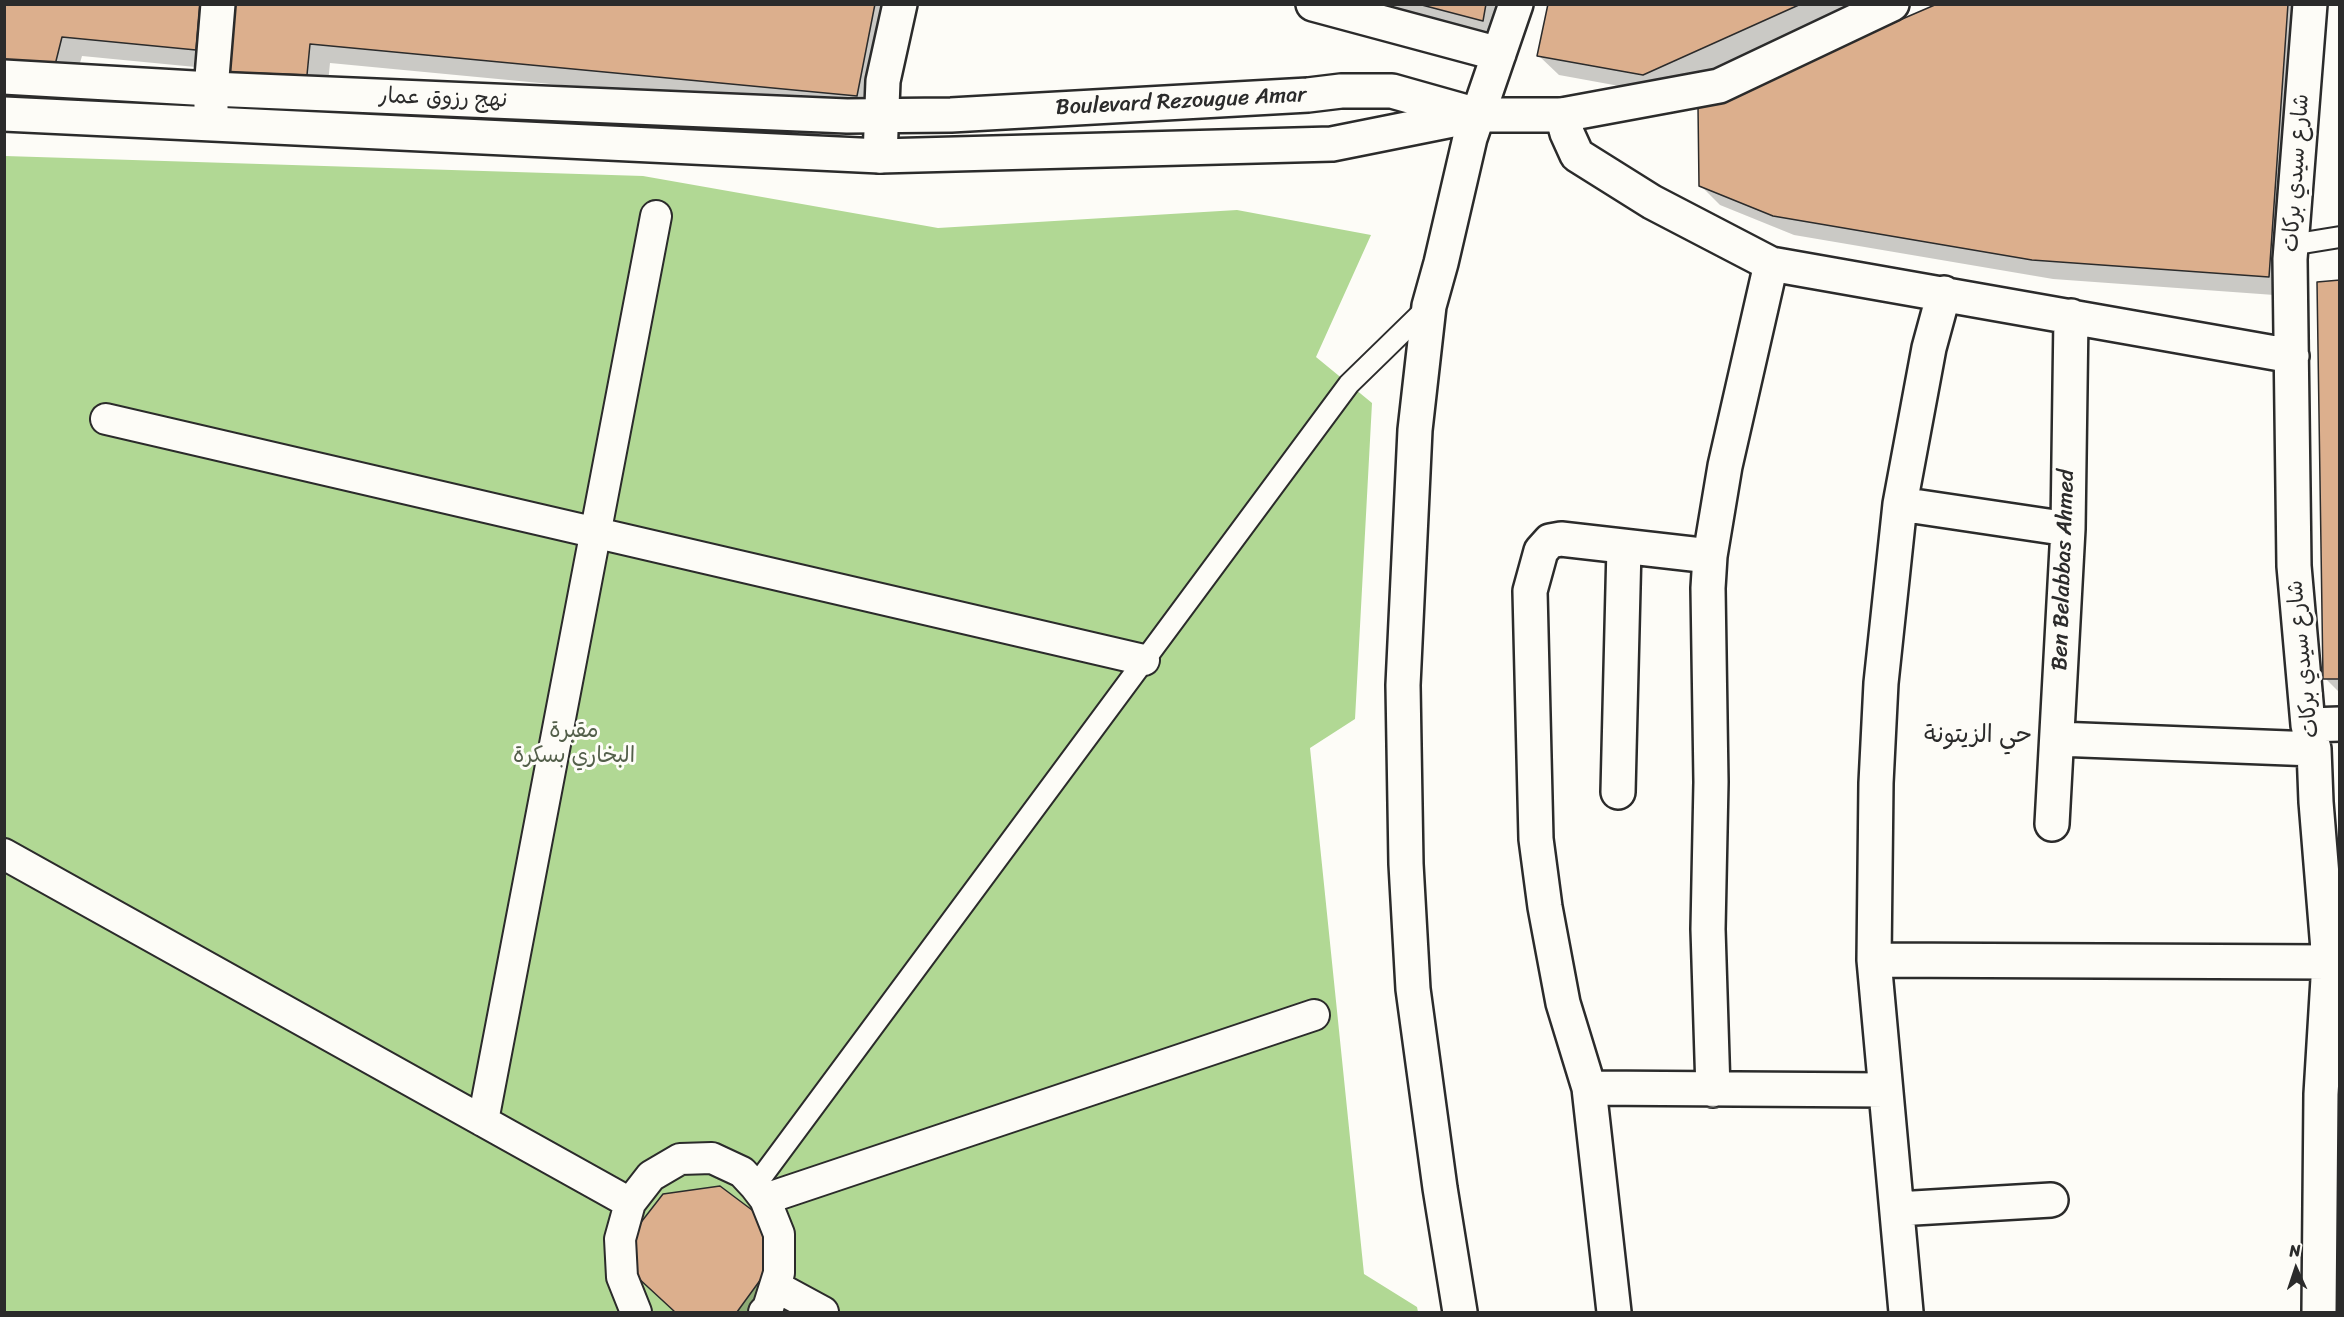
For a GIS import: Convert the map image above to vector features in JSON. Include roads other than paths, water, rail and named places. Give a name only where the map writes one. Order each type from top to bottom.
[{"type":"street","points":[[211,123],[211,89],[218,4]]},
{"type":"street","points":[[880,156],[883,81],[900,4]]},
{"type":"street","points":[[1313,4],[1499,54]]},
{"type":"street","points":[[1460,1312],[1440,1188],[1413,989],[1406,864],[1403,685],[1415,430],[1429,306],[1481,104],[1516,4]]},
{"type":"street","name":"Boulevard Rezougue Amar","points":[[881,115],[963,115],[1308,95],[1341,90],[1392,91],[1562,115],[1719,86],[1892,4]]},
{"type":"street","name":"شارع سيدي بركات","points":[[2310,4],[2291,245],[2294,566],[2320,733],[2316,802],[2330,962],[2332,1033],[2321,1094],[2319,1312]]},
{"type":"street","name":"نهج رزوق عمار","points":[[4,77],[211,89],[881,115]]},
{"type":"street","name":"Boulevard Rezougue Amar","points":[[1332,144],[1481,104]]},
{"type":"street","name":"نهج رزوق عمار","points":[[4,114],[880,156],[1332,144]]},
{"type":"street","points":[[1562,115],[1577,155],[1653,202],[1771,264],[2292,356]]},
{"type":"street","points":[[483,1121],[656,216]]},
{"type":"street","points":[[1713,1090],[1708,929],[1711,782],[1708,588],[1710,556],[1725,466],[1771,264]]},
{"type":"street","points":[[1906,1312],[1874,960],[1876,783],[1881,683],[1900,504],[1929,348],[1944,293]]},
{"type":"street","name":"Ben Belabbas Ahmed","points":[[2052,824],[2068,529],[2071,316]]},
{"type":"street","points":[[106,419],[1144,660]]},
{"type":"street","points":[[1900,504],[2068,529]]},
{"type":"street","points":[[1614,1312],[1588,1088],[1563,1003],[1545,907],[1536,839],[1530,591],[1540,551],[1550,541],[1561,539],[1710,556]]},
{"type":"street","points":[[1618,792],[1624,547]]},
{"type":"street","points":[[2057,739],[2320,733]]},
{"type":"street","points":[[4,854],[630,1203]]},
{"type":"street","points":[[1874,960],[2330,962]]},
{"type":"street","points":[[760,1192],[1314,1015]]},
{"type":"street","points":[[1588,1088],[1885,1090]]},
{"type":"street","points":[[636,1312],[622,1277],[620,1239],[630,1203],[651,1176],[680,1159],[712,1158],[742,1172],[760,1192],[779,1234],[779,1273],[770,1299],[823,1312]]},
{"type":"street","points":[[1897,1209],[2051,1200]]},
{"type":"lane","points":[[2291,245],[2340,237]]},
{"type":"lane","points":[[760,1192],[1144,660],[1349,384],[1429,306]]},
{"type":"district","name":"حي الزيتونة","points":[[1978,736]]},
{"type":"park label","name":"مقبرة البخاري بسكرة","points":[[574,744]]}]
